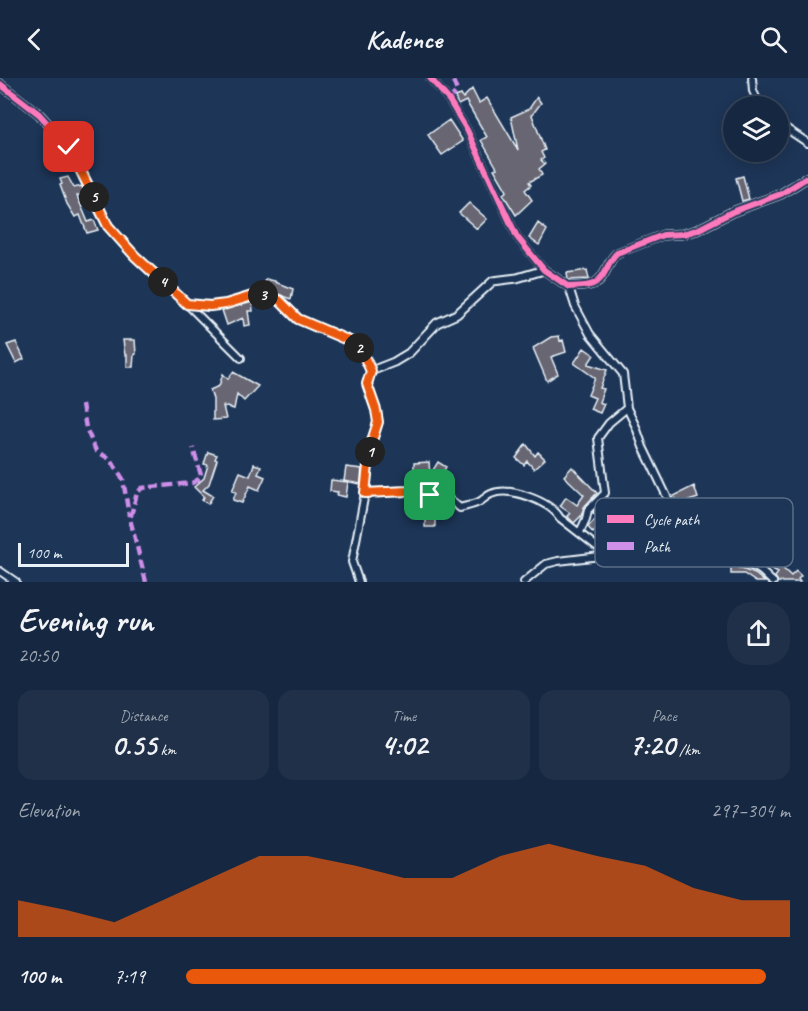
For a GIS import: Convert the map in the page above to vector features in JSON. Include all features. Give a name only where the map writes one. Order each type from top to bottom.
[{"type":"street","points":[[430,78],[449,100],[466,130],[517,237],[544,270],[569,287],[575,306],[590,334],[622,374],[627,408],[642,447],[666,498]]},
{"type":"street","points":[[752,78],[755,96]]},
{"type":"street","points":[[0,84],[39,114],[69,147],[108,226],[135,256],[241,358]]},
{"type":"street","points":[[789,130],[808,143]]},
{"type":"street","points":[[569,287],[597,283],[611,258],[617,254],[663,235],[683,234],[697,230],[732,212],[781,194],[808,177]]},
{"type":"street","points":[[371,371],[409,353],[437,323],[457,314],[493,281],[517,278],[544,270]]},
{"type":"street","points":[[187,304],[210,306],[226,304],[259,294],[279,300],[298,319],[352,342],[360,348],[371,371],[367,384],[378,422],[370,447],[365,493],[352,562],[359,582]]},
{"type":"street","points":[[600,498],[605,493],[598,438],[609,423],[627,408]]},
{"type":"street","points":[[365,493],[408,491],[414,488],[429,490],[430,495],[447,497],[460,508],[479,502],[492,493],[514,491],[556,511],[560,518],[595,545]]},
{"type":"street","points":[[580,532],[588,510],[595,503]]},
{"type":"street","points":[[524,582],[546,564],[595,557]]},
{"type":"street","points":[[753,567],[773,582]]},
{"type":"street","points":[[0,571],[16,582]]},
{"type":"building","points":[[472,89],[479,103],[487,98],[518,150],[511,117],[529,109],[537,97],[541,103],[532,115],[545,150],[541,152],[544,158],[541,160],[545,164],[539,169],[542,175],[529,182],[531,185],[525,190],[532,200],[516,215],[503,194],[507,191],[481,140],[487,137],[466,101],[458,105],[455,97],[461,95],[463,98]]},
{"type":"building","points":[[449,120],[463,141],[442,155],[428,135]]},
{"type":"building","points":[[743,176],[749,199],[742,201],[736,178]]},
{"type":"building","points":[[68,177],[74,188],[82,186],[84,194],[77,196],[88,222],[94,220],[98,230],[87,233],[80,215],[75,217],[67,204],[60,179]]},
{"type":"building","points":[[469,203],[487,219],[477,229],[459,213]]},
{"type":"building","points":[[538,223],[547,230],[539,245],[529,238]]},
{"type":"building","points":[[587,270],[589,279],[568,280],[567,273]]},
{"type":"building","points":[[266,279],[293,289],[291,299],[267,291],[264,286]]},
{"type":"building","points":[[252,302],[253,311],[248,311],[250,325],[244,326],[243,318],[227,325],[222,310]]},
{"type":"building","points":[[559,336],[560,341],[563,340],[566,352],[551,357],[558,374],[547,381],[533,348],[551,337]]},
{"type":"building","points":[[123,340],[135,340],[136,354],[133,367],[127,367]]},
{"type":"building","points":[[16,342],[24,359],[16,363],[7,345]]},
{"type":"building","points":[[584,348],[594,355],[588,364],[607,370],[600,388],[604,389],[599,402],[604,404],[600,413],[590,409],[595,398],[588,395],[595,378],[574,363]]},
{"type":"building","points":[[233,372],[258,386],[244,401],[237,394],[234,409],[223,406],[226,419],[213,420],[213,399],[210,390],[219,386],[223,374],[228,379]]},
{"type":"building","points":[[526,444],[535,456],[538,452],[545,459],[534,469],[527,461],[524,465],[516,458]]},
{"type":"building","points":[[208,452],[217,455],[215,459],[217,460],[209,484],[203,490],[213,496],[208,504],[202,500],[204,497],[194,487],[204,478],[208,465],[204,464]]},
{"type":"building","points":[[429,462],[430,475],[438,462],[446,467],[438,480],[446,483],[445,492],[434,491],[432,486],[419,483],[421,473],[414,470],[414,463]]},
{"type":"building","points":[[254,464],[261,466],[258,474],[265,477],[259,490],[250,486],[242,503],[233,500],[236,492],[232,491],[240,472],[250,476]]},
{"type":"building","points":[[346,467],[362,469],[361,484],[344,481]]},
{"type":"building","points":[[572,467],[597,493],[574,523],[567,516],[570,513],[560,506],[566,497],[577,505],[584,495],[564,476]]},
{"type":"building","points":[[331,480],[348,482],[346,497],[337,495],[338,492],[330,491]]},
{"type":"building","points":[[694,486],[698,498],[675,498],[674,496]]},
{"type":"building","points":[[417,494],[424,495],[427,500],[435,502],[435,527],[425,527],[425,512],[412,511]]},
{"type":"building","points":[[595,519],[595,531],[593,533],[588,527]]},
{"type":"building","points":[[731,567],[736,567],[755,574],[765,582],[756,582],[744,574],[731,574]]},
{"type":"building","points":[[767,567],[781,567],[791,576],[796,571],[801,576],[798,579],[800,582],[778,582],[775,577],[778,573]]},
{"type":"marked path","points":[[449,100],[457,91],[452,78]]},
{"type":"marked path","points":[[82,405],[86,428],[96,451],[110,459],[123,479],[129,516]]},
{"type":"marked path","points":[[146,582],[130,519],[137,493],[142,488],[192,483],[199,479],[201,475],[193,448]]},
{"type":"cycle path","points":[[430,78],[449,100],[467,130],[517,237],[544,270],[569,287],[587,286],[597,282],[617,253],[663,235],[683,234],[697,230],[732,212],[781,194],[808,177]]},
{"type":"cycle path","points":[[0,84],[39,114],[69,147],[108,226],[135,256],[187,304],[210,306],[226,304],[259,294],[279,300],[298,319],[352,342],[365,356],[371,371]]},
{"type":"route","points":[[69,147],[108,226],[135,256],[187,304],[210,306],[226,304],[259,294],[279,300],[298,319],[352,342],[360,348],[371,371],[367,384],[378,422],[370,447],[365,493],[408,491],[414,488],[429,490],[430,495]]}]
